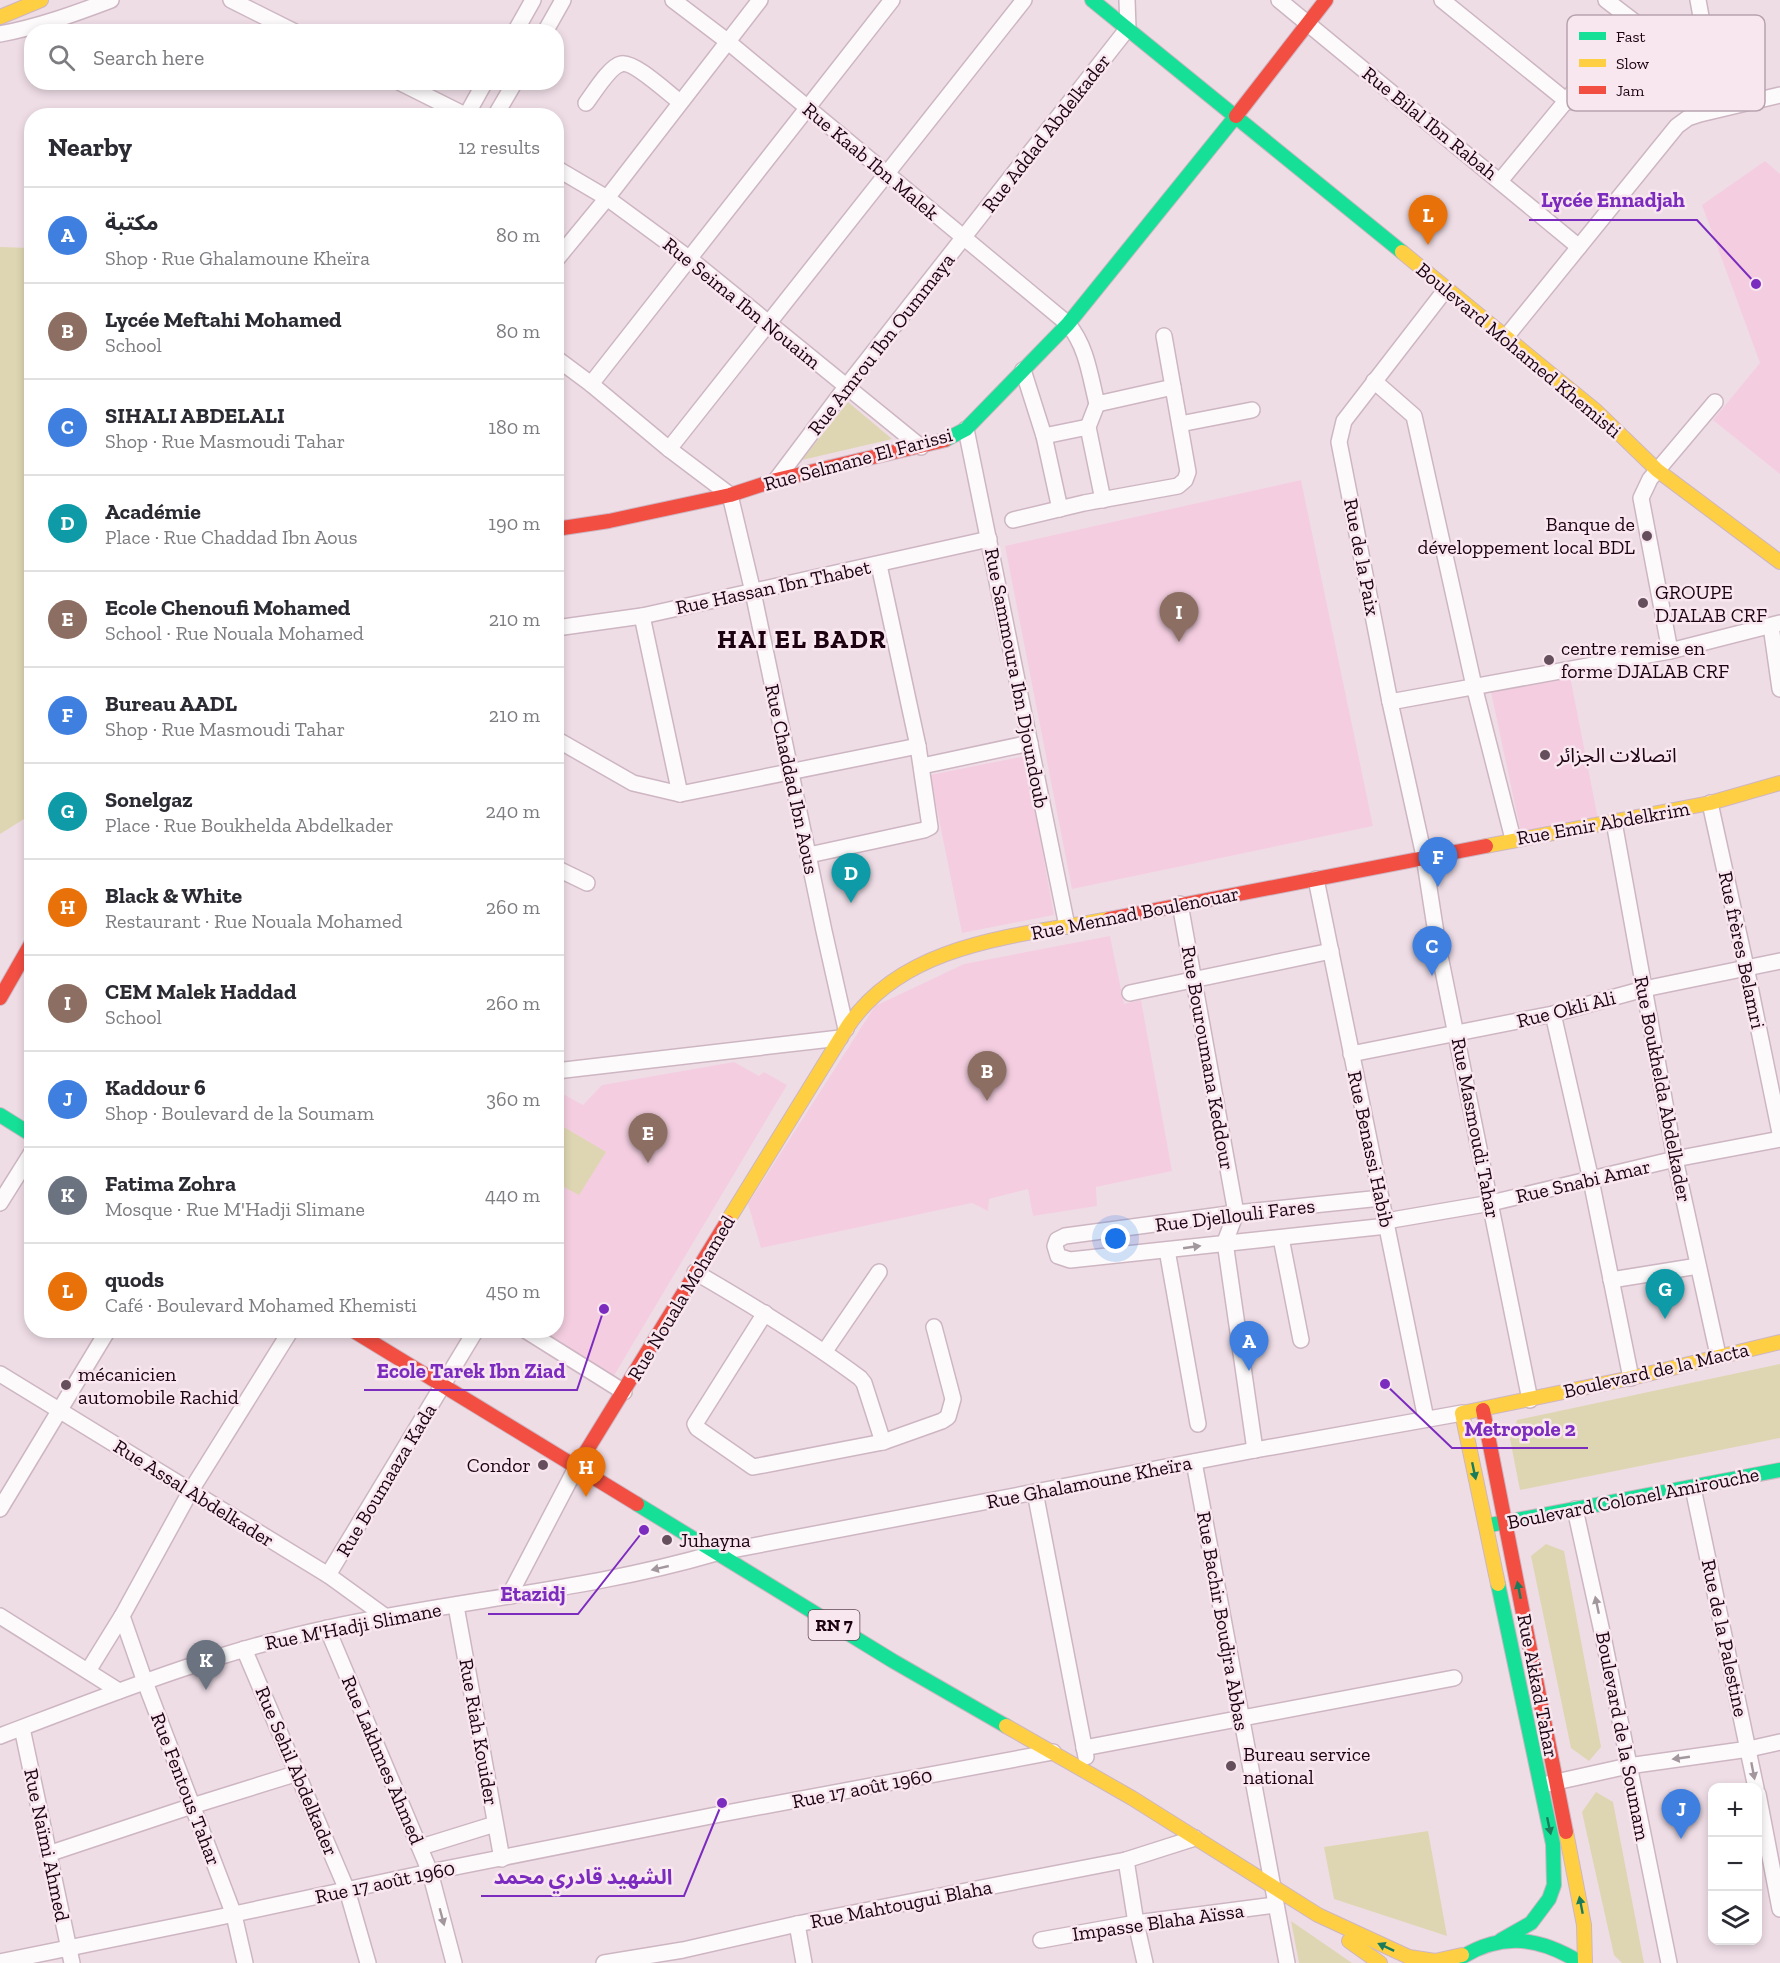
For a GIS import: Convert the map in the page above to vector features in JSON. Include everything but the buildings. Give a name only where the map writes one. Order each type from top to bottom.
[{"type":"main road","points":[[0,18],[41,0]]},
{"type":"main road","name":"Boulevard Mohamed Khemisti","points":[[1092,0],[1596,411],[1657,470],[1780,562]]},
{"type":"main road","name":"Rue Selmane El Farissi","points":[[564,528],[609,521],[730,495],[776,480],[921,447],[945,440],[966,429],[1068,324],[1236,116],[1326,0]]},
{"type":"main road","name":"Rue Emir Abdelkrim","points":[[1424,856],[1710,803],[1780,783]]},
{"type":"main road","name":"Rue Mennad Boulenouar","points":[[862,1006],[887,984],[928,960],[962,947],[1424,856]]},
{"type":"main road","points":[[0,998],[24,956]]},
{"type":"main road","name":"Rue Nouala Mohamed","points":[[576,1468],[695,1272],[862,1006]]},
{"type":"main road","points":[[0,1115],[24,1130]]},
{"type":"main road","name":"RN 7","points":[[365,1338],[893,1661],[1088,1771],[1318,1915],[1409,1957],[1435,1961],[1457,1959]]},
{"type":"main road","name":"Boulevard de la Macta","points":[[1462,1413],[1631,1378],[1718,1355],[1780,1342]]},
{"type":"main road","name":"Rue Akkad Tahar","points":[[1483,1410],[1584,1924],[1583,1963]]},
{"type":"main road","name":"Rue Akkad Tahar","points":[[1462,1413],[1553,1844],[1555,1870],[1554,1885],[1549,1899],[1531,1923],[1501,1940]]},
{"type":"main road","name":"Boulevard Colonel Amirouche","points":[[1486,1526],[1780,1470]]},
{"type":"main road","name":"RN 7","points":[[1318,1915],[1329,1927],[1380,1963]]},
{"type":"main road","points":[[1457,1959],[1481,1946],[1501,1940],[1524,1939],[1546,1943],[1567,1952],[1583,1963]]},
{"type":"street","points":[[42,24],[111,0]]},
{"type":"street","points":[[231,0],[279,24]]},
{"type":"street","points":[[519,24],[533,0]]},
{"type":"street","points":[[549,24],[563,0]]},
{"type":"street","name":"Rue Kaab Ibn Malek","points":[[673,0],[727,41],[1068,324],[1083,346],[1097,404]]},
{"type":"street","points":[[564,250],[760,0]]},
{"type":"street","points":[[591,384],[892,0]]},
{"type":"street","points":[[669,449],[1024,0]]},
{"type":"street","points":[[1127,0],[1128,28]]},
{"type":"street","name":"Rue Bilal Ibn Rabah","points":[[1279,0],[1579,247]]},
{"type":"street","points":[[1442,0],[1567,101]]},
{"type":"street","points":[[1606,0],[1625,15]]},
{"type":"street","points":[[1698,0],[1701,15]]},
{"type":"street","name":"Rue Addad Abdelkader","points":[[964,238],[1128,28]]},
{"type":"street","points":[[0,34],[24,29]]},
{"type":"street","points":[[586,103],[612,69],[621,64],[631,65],[680,102]]},
{"type":"street","points":[[415,90],[452,108]]},
{"type":"street","points":[[470,108],[480,90]]},
{"type":"street","points":[[500,108],[510,90]]},
{"type":"street","points":[[1765,98],[1780,95]]},
{"type":"street","points":[[1500,181],[1567,103]]},
{"type":"street","points":[[1506,337],[1677,126],[1688,118],[1711,111]]},
{"type":"street","name":"Rue Seima Ibn Nouaim","points":[[564,173],[607,198],[690,259],[921,447]]},
{"type":"street","name":"Rue Amrou Ibn Oummaya","points":[[776,480],[964,238]]},
{"type":"street","name":"Rue de la Paix","points":[[1424,856],[1390,702],[1339,442],[1344,421],[1446,289]]},
{"type":"street","points":[[1013,520],[1178,486],[1185,480],[1188,471],[1164,336]]},
{"type":"street","points":[[564,364],[730,495]]},
{"type":"street","points":[[1023,370],[1044,436],[1060,509]]},
{"type":"street","points":[[1374,381],[1414,416],[1474,686],[1513,839]]},
{"type":"street","points":[[1103,500],[1088,427],[1097,404],[1173,387]]},
{"type":"street","points":[[1670,651],[1641,503],[1645,486],[1715,402]]},
{"type":"street","points":[[1180,424],[1252,410]]},
{"type":"street","points":[[1044,436],[1088,427]]},
{"type":"street","name":"Rue Sammoura Ibn Djoundoub","points":[[966,429],[1067,926]]},
{"type":"street","name":"Rue Chaddad Ibn Aous","points":[[730,495],[792,771],[843,1033]]},
{"type":"street","name":"Rue Hassan Ibn Thabet","points":[[564,627],[642,616],[989,539]]},
{"type":"street","points":[[809,855],[930,827],[922,766],[879,565]]},
{"type":"street","points":[[642,616],[680,794]]},
{"type":"street","points":[[1390,702],[1670,651],[1775,625],[1780,689]]},
{"type":"street","points":[[922,766],[1030,743]]},
{"type":"street","points":[[564,744],[633,783],[680,794],[918,746]]},
{"type":"street","name":"Rue frères Belamri","points":[[1710,803],[1780,1133]]},
{"type":"street","name":"Rue Boukhelda Abdelkader","points":[[1614,822],[1674,1159],[1718,1355]]},
{"type":"street","name":"Rue Masmoudi Tahar","points":[[1424,856],[1438,946],[1530,1400]]},
{"type":"street","points":[[564,872],[587,883]]},
{"type":"street","name":"Rue Benassi Habib","points":[[1316,879],[1426,1419]]},
{"type":"street","name":"Rue Bouroumana Keddour","points":[[1180,904],[1236,1213]]},
{"type":"street","points":[[1130,993],[1330,951]]},
{"type":"street","name":"Rue Okli Ali","points":[[1351,1054],[1553,1014],[1644,989],[1780,961]]},
{"type":"street","points":[[1553,1014],[1591,1180],[1631,1378]]},
{"type":"street","points":[[564,1070],[843,1033]]},
{"type":"street","name":"Rue Snabi Amar","points":[[1056,1241],[1058,1256],[1070,1260],[1225,1242],[1281,1238],[1387,1224],[1491,1203],[1674,1159],[1780,1139]]},
{"type":"street","points":[[0,1203],[24,1165]]},
{"type":"street","name":"Rue Djellouli Fares","points":[[1056,1241],[1065,1236],[1236,1213],[1380,1198]]},
{"type":"street","points":[[1236,1213],[1225,1242],[1255,1450]]},
{"type":"street","points":[[1281,1238],[1301,1340]]},
{"type":"street","points":[[1167,1250],[1198,1424]]},
{"type":"street","points":[[1611,1280],[1698,1266]]},
{"type":"street","points":[[695,1272],[825,1351],[860,1378],[864,1383],[883,1442]]},
{"type":"street","points":[[825,1351],[879,1272]]},
{"type":"street","points":[[765,1313],[695,1424],[697,1428],[753,1467],[883,1442],[948,1417],[952,1399],[934,1327]]},
{"type":"street","points":[[0,1509],[103,1338]]},
{"type":"street","points":[[88,1671],[122,1616],[190,1492],[286,1338]]},
{"type":"street","name":"Rue Boumaaza Kada","points":[[328,1575],[471,1338]]},
{"type":"street","points":[[538,1338],[624,1392]]},
{"type":"street","name":"Rue Assal Abdelkader","points":[[0,1374],[328,1575],[386,1617]]},
{"type":"street","name":"Rue Ghalamoune Kheïra","points":[[716,1553],[1255,1450],[1462,1413]]},
{"type":"street","name":"Rue Bachir Boudjra Abbas","points":[[1194,1462],[1287,1963]]},
{"type":"street","name":"Rue Nouala Mohamed","points":[[509,1596],[576,1468]]},
{"type":"street","name":"Rue de la Palestine","points":[[1693,1488],[1755,1783]]},
{"type":"street","points":[[1035,1492],[1088,1771]]},
{"type":"street","name":"Boulevard de la Soumam","points":[[1575,1509],[1669,1963]]},
{"type":"street","name":"Rue M'Hadji Slimane","points":[[0,1736],[195,1663],[244,1649],[327,1628],[656,1570],[716,1553]]},
{"type":"street","name":"Rue Riah Kouider","points":[[456,1606],[502,1859]]},
{"type":"street","points":[[0,1616],[119,1691]]},
{"type":"street","name":"Rue Fentous Tahar","points":[[122,1616],[234,1915],[245,1963]]},
{"type":"street","name":"Rue Lakhmes Ahmed","points":[[327,1628],[421,1847],[430,1872],[454,1963]]},
{"type":"street","name":"Rue Sehil Abdelkader","points":[[244,1649],[347,1890],[368,1963]]},
{"type":"street","points":[[1084,1748],[1454,1678]]},
{"type":"street","name":"Rue Naïmi Ahmed","points":[[22,1728],[72,1963]]},
{"type":"street","points":[[1541,1786],[1628,1766],[1749,1749],[1780,1742]]},
{"type":"street","name":"Rue 17 août 1960","points":[[0,1962],[721,1814],[1054,1752]]},
{"type":"street","points":[[48,1854],[298,1773]]},
{"type":"street","points":[[1762,1815],[1780,1909]]},
{"type":"street","points":[[421,1847],[495,1824]]},
{"type":"street","name":"Rue Mahtougui Blaha","points":[[604,1963],[684,1956],[797,1924],[1126,1860],[1195,1838]]},
{"type":"street","points":[[1126,1860],[1145,1963]]},
{"type":"street","name":"Impasse Blaha Aïssa","points":[[1041,1940],[1136,1923],[1275,1905]]},
{"type":"street","points":[[797,1924],[804,1963]]},
{"type":"shaded area","points":[[1765,161],[1780,174],[1780,474],[1713,420],[1760,363],[1702,205]]},
{"type":"shaded area","points":[[0,247],[24,248],[24,819],[0,834]]},
{"type":"shaded area","points":[[848,402],[892,439],[802,460]]},
{"type":"shaded area","points":[[1301,480],[1373,826],[1072,889],[1005,546]]},
{"type":"shaded area","name":"اتصالات الجزائر","points":[[1570,676],[1598,819],[1521,833],[1491,692]]},
{"type":"shaded area","points":[[1025,756],[1054,915],[962,933],[930,775]]},
{"type":"shaded area","points":[[1110,936],[1124,1004],[1141,1000],[1172,1171],[1096,1187],[1097,1206],[1033,1216],[1028,1189],[989,1199],[988,1211],[972,1203],[761,1248],[748,1204],[875,1006],[964,964]]},
{"type":"shaded area","points":[[734,1062],[759,1076],[764,1072],[787,1085],[612,1379],[545,1338],[564,1338],[564,1094],[583,1105],[602,1085]]},
{"type":"shaded area","points":[[564,1127],[606,1152],[579,1195],[564,1187]]},
{"type":"shaded area","points":[[1780,1364],[1780,1438],[1520,1490],[1510,1439],[1517,1420]]},
{"type":"shaded area","points":[[1546,1544],[1564,1551],[1601,1747],[1589,1761],[1571,1748],[1531,1556]]},
{"type":"shaded area","points":[[1596,1792],[1613,1802],[1644,1963],[1622,1963],[1614,1955],[1582,1812]]},
{"type":"shaded area","points":[[1428,1831],[1447,1936],[1334,1899],[1324,1847]]},
{"type":"shaded area","points":[[1291,1921],[1352,1963],[1299,1963]]},
{"type":"traffic: fast","points":[[1092,0],[1402,252]]},
{"type":"traffic: fast","points":[[945,440],[966,429],[1068,324],[1236,116]]},
{"type":"traffic: fast","points":[[0,1115],[24,1130]]},
{"type":"traffic: fast","points":[[1490,1525],[1780,1470]]},
{"type":"traffic: fast","points":[[637,1504],[893,1661],[1006,1726]]},
{"type":"traffic: fast","points":[[1498,1584],[1553,1844],[1554,1885],[1549,1899],[1531,1923],[1501,1940]]},
{"type":"traffic: fast","points":[[1453,1963],[1485,1946],[1517,1941],[1548,1947],[1581,1963]]},
{"type":"traffic: slow","points":[[0,17],[41,0]]},
{"type":"traffic: slow","points":[[1402,252],[1596,411],[1657,470],[1780,562]]},
{"type":"traffic: slow","points":[[1486,846],[1710,803],[1780,783]]},
{"type":"traffic: slow","points":[[727,1222],[848,1026],[872,998],[900,976],[966,947],[1001,938],[1109,919]]},
{"type":"traffic: slow","points":[[1498,1584],[1462,1413],[1631,1378],[1780,1342]]},
{"type":"traffic: slow","points":[[1006,1726],[1132,1798],[1318,1915],[1409,1957],[1435,1961],[1462,1955]]},
{"type":"traffic: slow","points":[[1566,1832],[1584,1925],[1585,1963]]},
{"type":"traffic: slow","points":[[1349,1941],[1380,1963]]},
{"type":"traffic: jam","points":[[1236,116],[1326,0]]},
{"type":"traffic: jam","points":[[564,528],[609,521],[730,495],[776,480],[945,440]]},
{"type":"traffic: jam","points":[[1109,919],[1486,846]]},
{"type":"traffic: jam","points":[[0,998],[24,956]]},
{"type":"traffic: jam","points":[[576,1468],[727,1222]]},
{"type":"traffic: jam","points":[[365,1338],[637,1504]]},
{"type":"traffic: jam","points":[[1483,1410],[1566,1832]]},
{"type":"place","name":"quods","points":[[1428,245]]},
{"type":"place","name":"Lycée Ennadjah","points":[[1756,284]]},
{"type":"place","name":"Banque de développement local BDL","points":[[1647,536]]},
{"type":"place","name":"GROUPE DJALAB CRF","points":[[1643,603]]},
{"type":"place","name":"CEM Malek Haddad","points":[[1179,642]]},
{"type":"place","name":"centre remise en forme DJALAB CRF","points":[[1549,660]]},
{"type":"place","name":"اتصالات الجزائر","points":[[1545,755]]},
{"type":"place","name":"Bureau AADL","points":[[1438,887]]},
{"type":"place","name":"Académie","points":[[851,903]]},
{"type":"place","name":"SIHALI ABDELALI","points":[[1432,976]]},
{"type":"place","name":"Lycée Meftahi Mohamed","points":[[987,1101]]},
{"type":"place","name":"Ecole Chenoufi Mohamed","points":[[648,1163]]},
{"type":"place","name":"Ecole Tarek Ibn Ziad","points":[[604,1309]]},
{"type":"place","name":"Sonelgaz","points":[[1665,1319]]},
{"type":"place","name":"مكتبة","points":[[1249,1371]]},
{"type":"place","name":"Metropole 2","points":[[1385,1384]]},
{"type":"place","name":"mécanicien automobile Rachid","points":[[66,1385]]},
{"type":"place","name":"Condor","points":[[543,1465]]},
{"type":"place","name":"Black & White","points":[[586,1497]]},
{"type":"place","name":"Etazidj","points":[[644,1530]]},
{"type":"place","name":"Juhayna","points":[[667,1540]]},
{"type":"place","name":"Fatima Zohra","points":[[206,1690]]},
{"type":"place","name":"Bureau service national","points":[[1231,1766]]},
{"type":"place","name":"الشهيد قادري محمد","points":[[722,1803]]},
{"type":"place","name":"Kaddour 6","points":[[1681,1839]]},
{"type":"district","name":"HAI EL BADR","points":[[802,639]]}]
